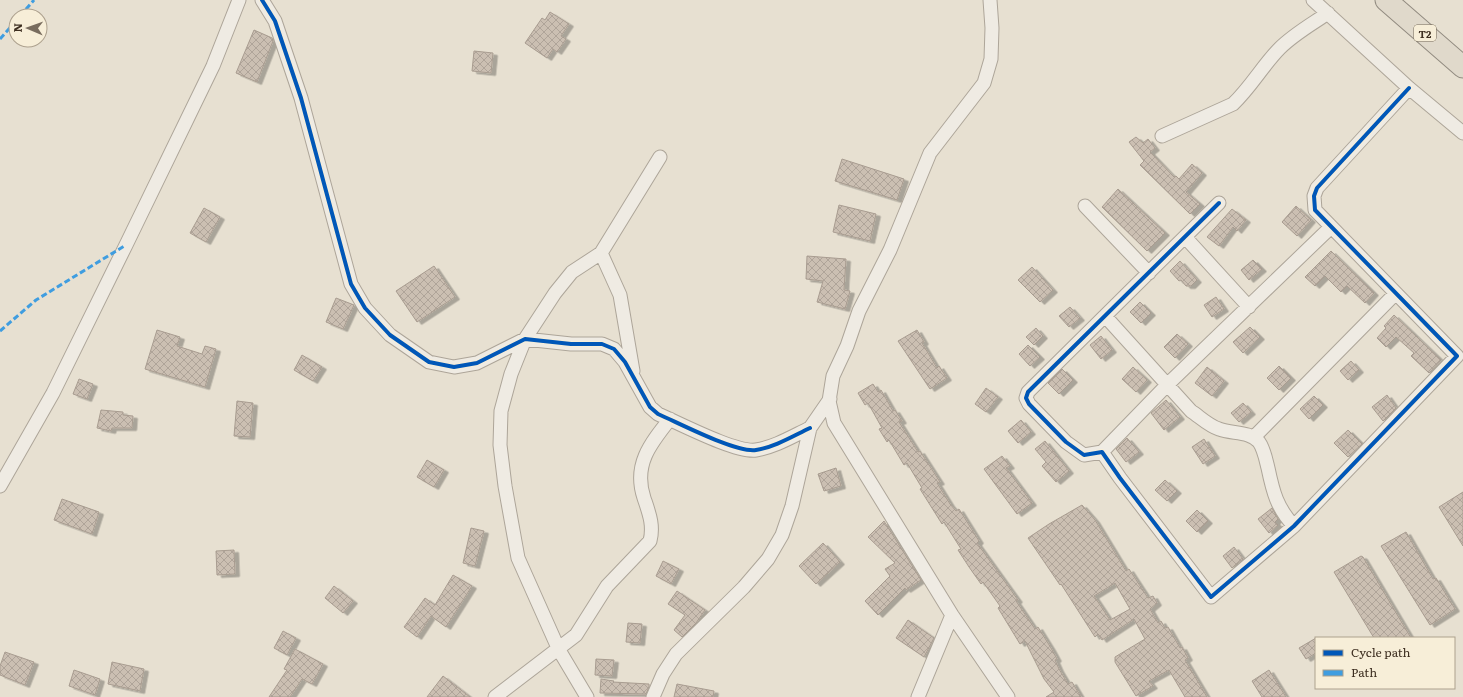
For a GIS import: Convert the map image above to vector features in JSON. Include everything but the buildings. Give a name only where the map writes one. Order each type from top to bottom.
[{"type":"highway","name":"T2","points":[[1386,0],[1463,66]]},
{"type":"street","points":[[0,486],[53,393],[213,66],[239,0]]},
{"type":"street","points":[[262,0],[276,21],[314,140],[351,284],[365,308],[390,335],[429,362],[454,367],[477,363],[525,339],[571,344],[602,344],[614,349],[625,362],[650,407],[658,414],[739,448],[755,450],[770,446],[810,428]]},
{"type":"street","points":[[990,0],[992,28],[991,59],[984,83],[930,153],[890,250],[859,311],[847,346],[833,376],[830,400],[834,423],[952,615],[1008,697]]},
{"type":"street","points":[[1313,0],[1409,88],[1463,133]]},
{"type":"street","points":[[1162,136],[1233,104],[1289,39],[1328,13]]},
{"type":"street","points":[[1102,452],[1120,478],[1211,597],[1294,526],[1457,356],[1395,294],[1315,210],[1314,196],[1317,188],[1409,88]]},
{"type":"street","points":[[587,697],[559,650],[518,558],[504,486],[500,445],[501,411],[511,374],[525,339],[555,293],[572,272],[601,253],[660,157]]},
{"type":"street","points":[[1218,203],[1028,392],[1026,398],[1029,404],[1066,442],[1084,455],[1102,452],[1168,384],[1331,227]]},
{"type":"street","points":[[1085,206],[1149,272]]},
{"type":"street","points":[[1185,237],[1249,307]]},
{"type":"street","points":[[601,253],[620,295],[635,380]]},
{"type":"street","points":[[1254,437],[1395,294]]},
{"type":"street","points":[[1105,316],[1191,411],[1219,429],[1254,437],[1260,443],[1274,494],[1283,514],[1294,526]]},
{"type":"street","points":[[653,697],[663,674],[676,654],[744,587],[768,559],[782,535],[792,506],[810,428],[830,400]]},
{"type":"street","points":[[495,697],[559,650],[576,635],[607,586],[650,541],[652,531],[650,517],[643,494],[641,476],[644,458],[649,445],[670,420]]},
{"type":"street","points":[[918,697],[952,615]]},
{"type":"marked path","points":[[27,8],[34,0]]},
{"type":"marked path","points":[[0,39],[8,30]]},
{"type":"marked path","points":[[0,331],[36,300],[126,245]]},
{"type":"cycle path","points":[[262,0],[275,21],[301,98],[351,284],[365,308],[390,335],[429,362],[454,367],[477,363],[525,339],[571,344],[602,344],[614,349],[625,362],[650,407],[658,414],[707,436],[735,447],[747,450],[756,450],[777,444],[810,428]]},
{"type":"cycle path","points":[[1219,203],[1028,392],[1026,398],[1029,404],[1066,442],[1084,455],[1102,452],[1120,478],[1211,597],[1294,526],[1457,356],[1315,210],[1314,196],[1317,188],[1409,88]]}]
